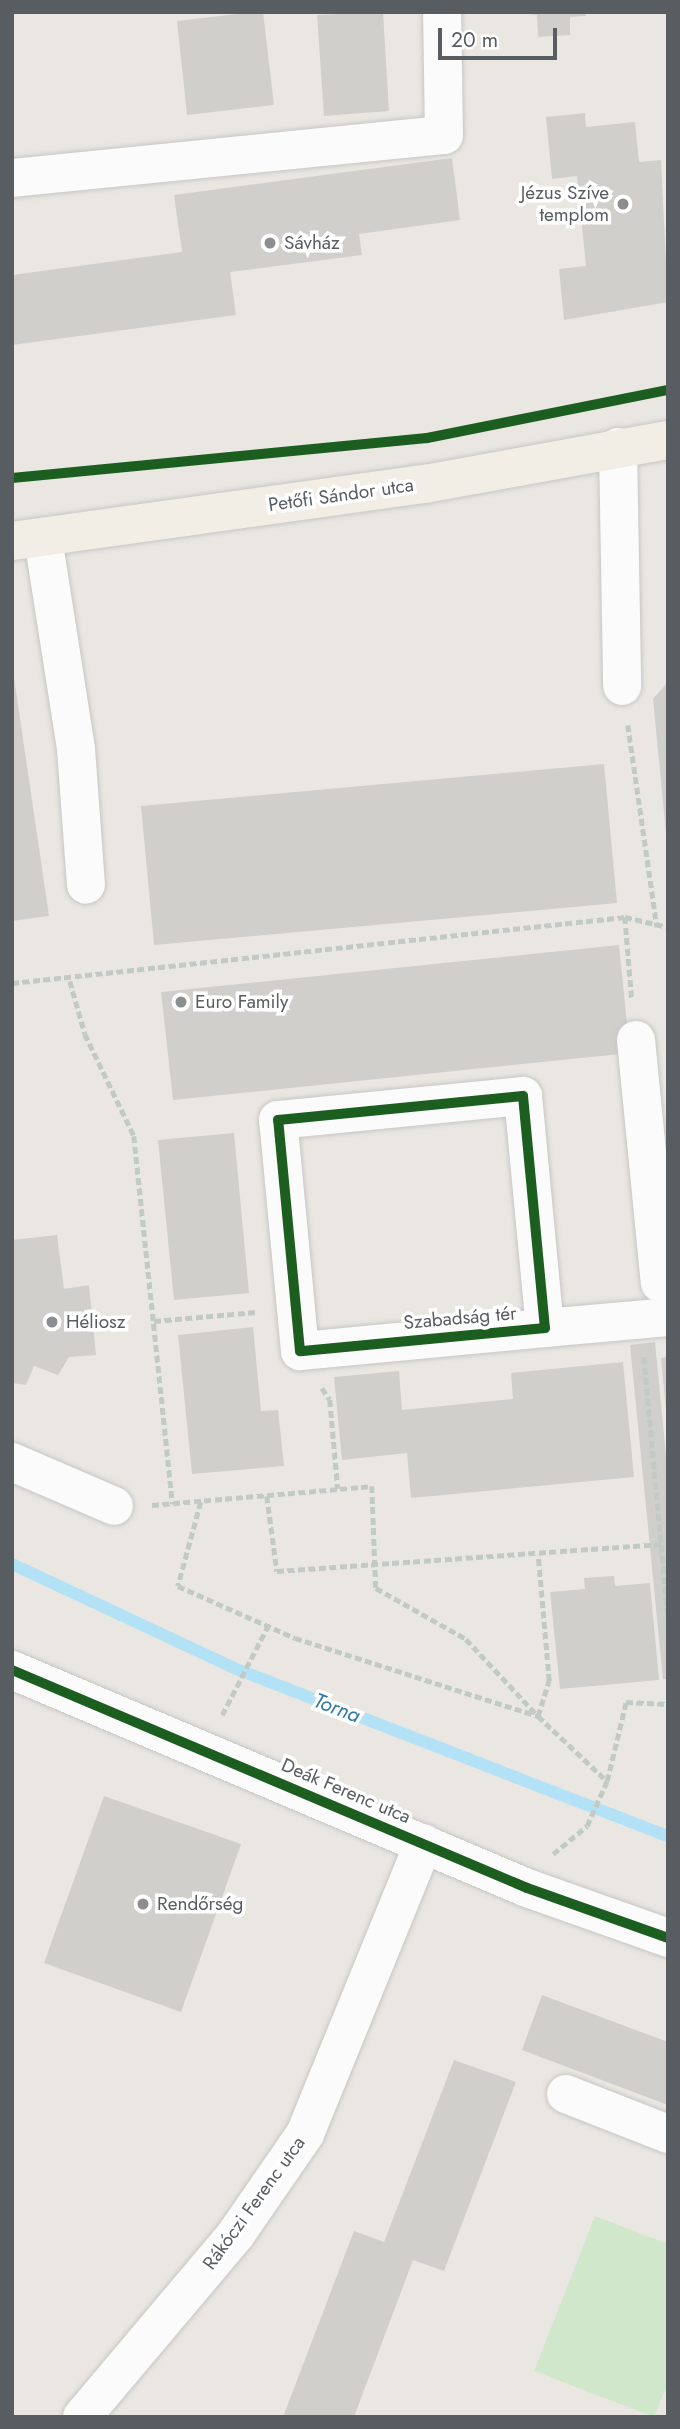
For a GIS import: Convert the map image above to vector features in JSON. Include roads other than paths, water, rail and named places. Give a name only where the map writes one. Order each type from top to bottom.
[{"type":"main road","name":"Petőfi Sándor utca","points":[[28,540],[425,484],[668,440]]},
{"type":"street","points":[[12,178],[444,135],[442,12]]},
{"type":"street","points":[[618,447],[622,685]]},
{"type":"street","points":[[28,540],[76,749],[86,885]]},
{"type":"street","points":[[636,1040],[664,1300]]},
{"type":"street","name":"Szabadság tér","points":[[545,1328],[523,1096],[278,1120],[300,1351],[545,1328],[664,1300]]},
{"type":"street","points":[[12,1462],[114,1506]]},
{"type":"street","name":"Deák Ferenc utca","points":[[12,1670],[424,1843],[668,1938]]},
{"type":"street","name":"Rákóczi Ferenc utca","points":[[82,2417],[236,2234],[305,2134],[424,1843]]},
{"type":"street","points":[[566,2094],[668,2134]]},
{"type":"waterway","name":"Torna","points":[[12,1564],[234,1668],[668,1836]]},
{"type":"place","name":"Jézus Szíve templom","points":[[623,204]]},
{"type":"place","name":"Sávház","points":[[270,243]]},
{"type":"place","name":"Euro Family","points":[[181,1002]]},
{"type":"place","name":"Héliosz","points":[[52,1322]]},
{"type":"place","name":"Rendőrség","points":[[143,1904]]}]
